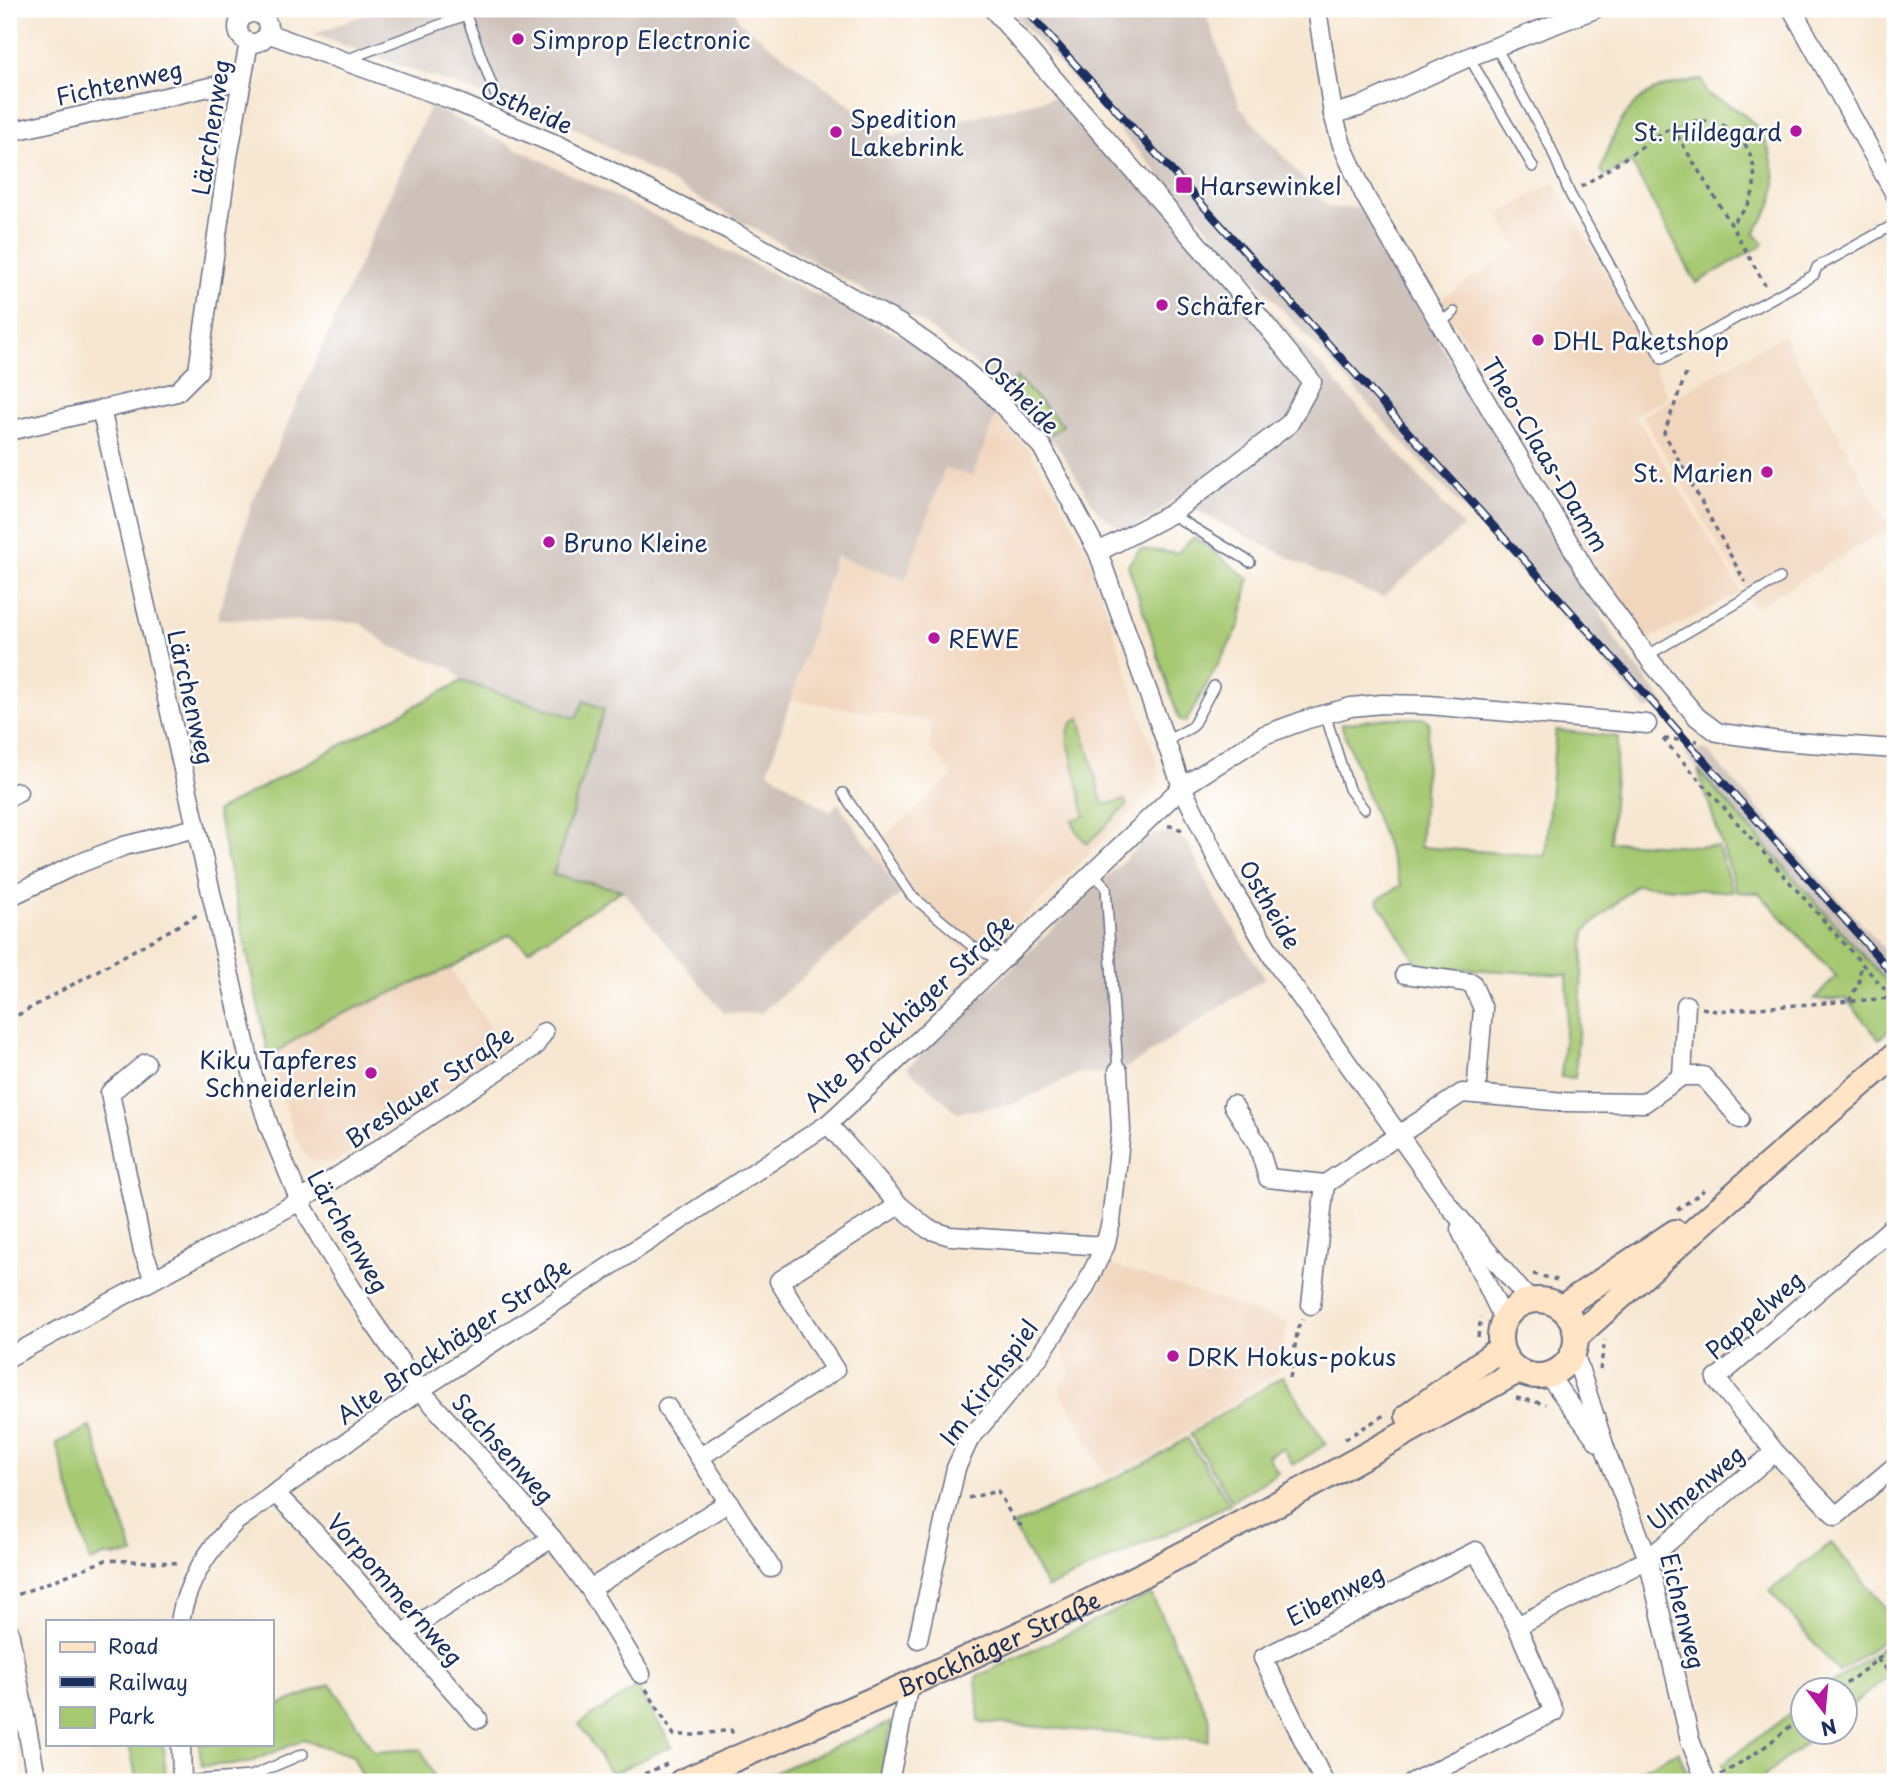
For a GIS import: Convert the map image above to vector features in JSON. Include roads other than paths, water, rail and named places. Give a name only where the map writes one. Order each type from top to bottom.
[{"type":"street","points":[[993,9],[1235,287],[1312,382],[1289,424],[1171,514],[1098,552]]},
{"type":"street","name":"Theo-Claas-Damm","points":[[1317,9],[1333,114],[1342,145],[1365,196],[1447,317],[1590,578],[1647,655],[1698,717],[1717,732],[1780,741],[1895,749]]},
{"type":"street","points":[[1333,114],[1359,107],[1469,57],[1595,9]]},
{"type":"street","points":[[1792,9],[1895,194]]},
{"type":"street","points":[[243,12],[259,14],[268,26],[267,33],[260,41],[249,42],[239,33],[238,27],[243,12]]},
{"type":"street","name":"Ostheide","points":[[267,33],[452,100],[562,147],[729,230],[919,336],[993,395],[1042,447],[1098,552],[1182,787],[1228,881],[1277,964],[1450,1207],[1529,1300]]},
{"type":"street","name":"Lärchenweg","points":[[249,42],[198,370],[177,392],[101,410],[253,1077],[269,1126],[300,1201],[371,1319],[420,1390]]},
{"type":"street","name":"Fichtenweg","points":[[9,132],[241,80]]},
{"type":"street","points":[[9,431],[101,410]]},
{"type":"street","name":"Alte Brockhäger Straße","points":[[180,1620],[183,1606],[211,1547],[235,1522],[420,1390],[828,1124],[922,1038],[999,960],[1182,787],[1264,735],[1351,707],[1382,704],[1476,708],[1647,724]]},
{"type":"street","points":[[9,897],[73,866],[124,846],[196,828]]},
{"type":"street","points":[[1405,974],[1472,983],[1483,1009],[1476,1094]]},
{"type":"street","points":[[1682,1076],[1686,1005]]},
{"type":"street","name":"Breslauer Straße","points":[[9,1357],[300,1201],[534,1047],[544,1032]]},
{"type":"street","points":[[1576,1344],[1574,1323],[1562,1307],[1550,1301],[1529,1300],[1493,1317],[1507,1360],[1518,1371],[1535,1376],[1548,1375],[1563,1367],[1576,1344],[1745,1185],[1895,1055]]},
{"type":"street","points":[[146,1063],[110,1093],[143,1251],[154,1279]]},
{"type":"street","name":"Im Kirchspiel","points":[[918,1639],[956,1468],[969,1440],[1038,1358],[1084,1289],[1105,1246],[1111,1222],[1121,1130],[1118,1071]]},
{"type":"street","points":[[1233,1104],[1258,1145],[1268,1178],[1325,1184],[1462,1093],[1565,1102],[1644,1102],[1682,1076],[1703,1076],[1740,1119]]},
{"type":"street","points":[[828,1124],[899,1205],[928,1229],[950,1236],[1105,1246]]},
{"type":"street","points":[[1311,1305],[1325,1184]]},
{"type":"street","points":[[1562,1307],[1745,1185]]},
{"type":"street","points":[[699,1457],[835,1370],[779,1281],[899,1205]]},
{"type":"street","name":"Ostheide","points":[[1450,1207],[1493,1317]]},
{"type":"street","name":"Pappelweg","points":[[1775,1452],[1716,1380],[1895,1225]]},
{"type":"street","name":"Eichenweg","points":[[1576,1344],[1607,1454],[1648,1559],[1690,1740],[1713,1779]]},
{"type":"street","name":"Brockhäger Straße","points":[[1306,1486],[1502,1348]]},
{"type":"street","name":"Brockhäger Straße","points":[[680,1771],[734,1741],[909,1684],[1070,1611],[1234,1527],[1518,1371]]},
{"type":"street","name":"Eichenweg","points":[[1548,1375],[1607,1454]]},
{"type":"street","name":"Sachsenweg","points":[[420,1390],[552,1538],[590,1589],[641,1674]]},
{"type":"street","points":[[667,1407],[771,1568]]},
{"type":"street","name":"Ulmenweg","points":[[1517,1626],[1648,1559],[1775,1452],[1836,1516],[1895,1466]]},
{"type":"street","name":"Vorpommernweg","points":[[275,1493],[313,1531],[478,1719]]},
{"type":"street","points":[[590,1589],[729,1502]]},
{"type":"street","name":"Sachsenweg","points":[[402,1634],[552,1538]]},
{"type":"street","name":"Eibenweg","points":[[1324,1782],[1263,1658],[1476,1551],[1517,1626]]},
{"type":"street","points":[[1413,1782],[1554,1712],[1517,1626]]},
{"type":"street","points":[[9,1634],[37,1782]]},
{"type":"street","points":[[889,1782],[909,1684]]},
{"type":"street","points":[[181,1746],[182,1781]]},
{"type":"lane","points":[[343,61],[466,15],[497,99]]},
{"type":"lane","points":[[1496,47],[1550,146],[1570,194],[1662,359],[1814,275],[1816,267],[1895,224]]},
{"type":"lane","points":[[1469,57],[1533,167]]},
{"type":"lane","points":[[1171,514],[1250,562]]},
{"type":"lane","points":[[1647,655],[1780,578]]},
{"type":"lane","points":[[1166,741],[1192,727],[1214,686]]},
{"type":"lane","points":[[1325,714],[1349,789],[1364,809]]},
{"type":"lane","points":[[843,793],[911,895],[972,946],[999,960]]},
{"type":"lane","name":"Im Kirchspiel","points":[[1093,873],[1106,887],[1118,1071]]},
{"type":"lane","points":[[182,1781],[251,1776],[303,1754]]},
{"type":"railway","points":[[1025,9],[1631,678],[1895,976]]},
{"type":"place","name":"Simprop Electronic","points":[[518,39]]},
{"type":"place","name":"St. Hildegard","points":[[1796,131]]},
{"type":"place","name":"Spedition Lakebrink","points":[[836,132]]},
{"type":"place","name":"Harsewinkel","points":[[1184,185]]},
{"type":"place","name":"Schäfer","points":[[1162,305]]},
{"type":"place","name":"DHL Paketshop","points":[[1538,340]]},
{"type":"place","name":"St. Marien","points":[[1767,472]]},
{"type":"place","name":"Bruno Kleine","points":[[549,542]]},
{"type":"place","name":"REWE","points":[[934,638]]},
{"type":"place","name":"Kiku Tapferes Schneiderlein","points":[[371,1073]]},
{"type":"place","name":"DRK Hokus-pokus","points":[[1173,1356]]}]
